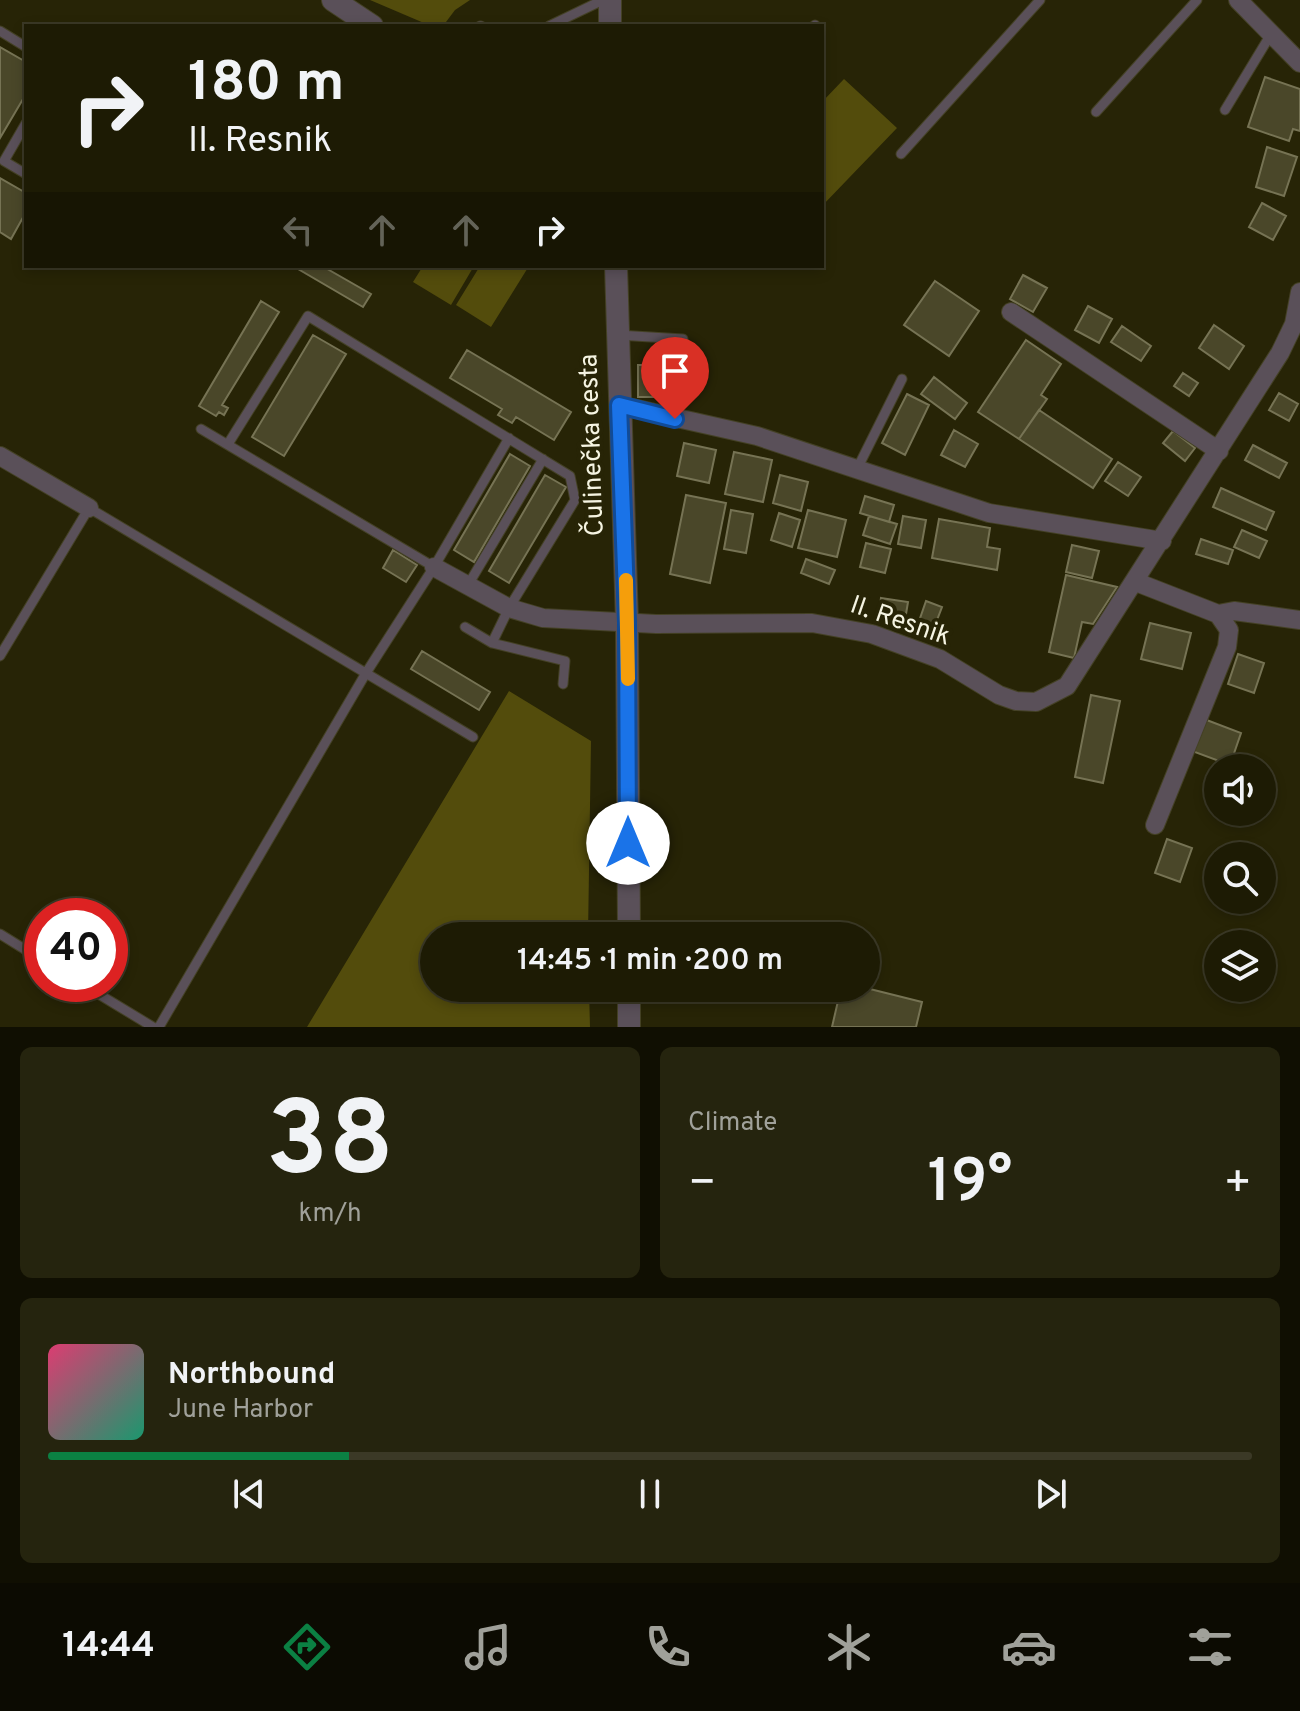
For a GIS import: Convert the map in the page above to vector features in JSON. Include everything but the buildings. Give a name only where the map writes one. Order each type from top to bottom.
[{"type":"street","points":[[333,0],[369,24]]},
{"type":"street","points":[[610,0],[610,24]]},
{"type":"street","points":[[1238,0],[1300,63]]},
{"type":"street","name":"Čulinečka cesta","points":[[616,268],[627,623],[629,922]]},
{"type":"street","name":"II. Resnik","points":[[627,623],[812,623],[842,627],[872,634],[940,659],[999,695],[1016,701],[1036,702],[1067,686],[1136,582],[1280,353],[1294,324],[1300,292]]},
{"type":"street","points":[[1011,312],[1219,451]]},
{"type":"street","points":[[619,405],[757,436],[989,513],[1162,541]]},
{"type":"street","points":[[0,456],[89,508]]},
{"type":"street","points":[[434,567],[509,608],[543,618],[627,623]]},
{"type":"street","points":[[1136,582],[1218,614],[1234,611],[1300,620]]},
{"type":"street","points":[[1155,825],[1227,647],[1229,630],[1218,614]]},
{"type":"street","points":[[629,1002],[629,1027]]},
{"type":"lane","points":[[553,24],[603,0]]},
{"type":"lane","points":[[901,154],[1040,0]]},
{"type":"lane","points":[[1096,112],[1197,0]]},
{"type":"lane","points":[[0,31],[24,46]]},
{"type":"lane","points":[[1225,110],[1271,34]]},
{"type":"lane","points":[[24,126],[4,161],[24,173]]},
{"type":"lane","points":[[228,444],[308,316],[570,476],[575,500],[509,608],[492,643]]},
{"type":"lane","points":[[618,335],[683,339]]},
{"type":"lane","points":[[856,471],[902,379]]},
{"type":"lane","points":[[201,429],[434,567]]},
{"type":"lane","points":[[113,1002],[156,1027],[509,438]]},
{"type":"lane","points":[[468,585],[543,459]]},
{"type":"lane","points":[[0,656],[89,508],[473,737]]},
{"type":"lane","points":[[465,627],[492,643],[565,661],[563,684]]},
{"type":"lane","points":[[0,934],[24,949]]},
{"type":"shaded area","points":[[370,0],[470,0],[455,10],[444,24],[426,24]]},
{"type":"shaded area","points":[[844,79],[897,128],[824,204],[824,100]]},
{"type":"shaded area","points":[[422,268],[473,268],[451,305],[413,282]]},
{"type":"shaded area","points":[[479,268],[528,268],[491,327],[456,305]]},
{"type":"shaded area","points":[[509,691],[591,741],[588,922],[420,922],[420,1002],[589,1002],[590,1027],[307,1027]]},
{"type":"slow traffic","points":[[626,580],[628,679]]},
{"type":"route","points":[[628,843],[627,623],[619,405],[675,419]]}]
